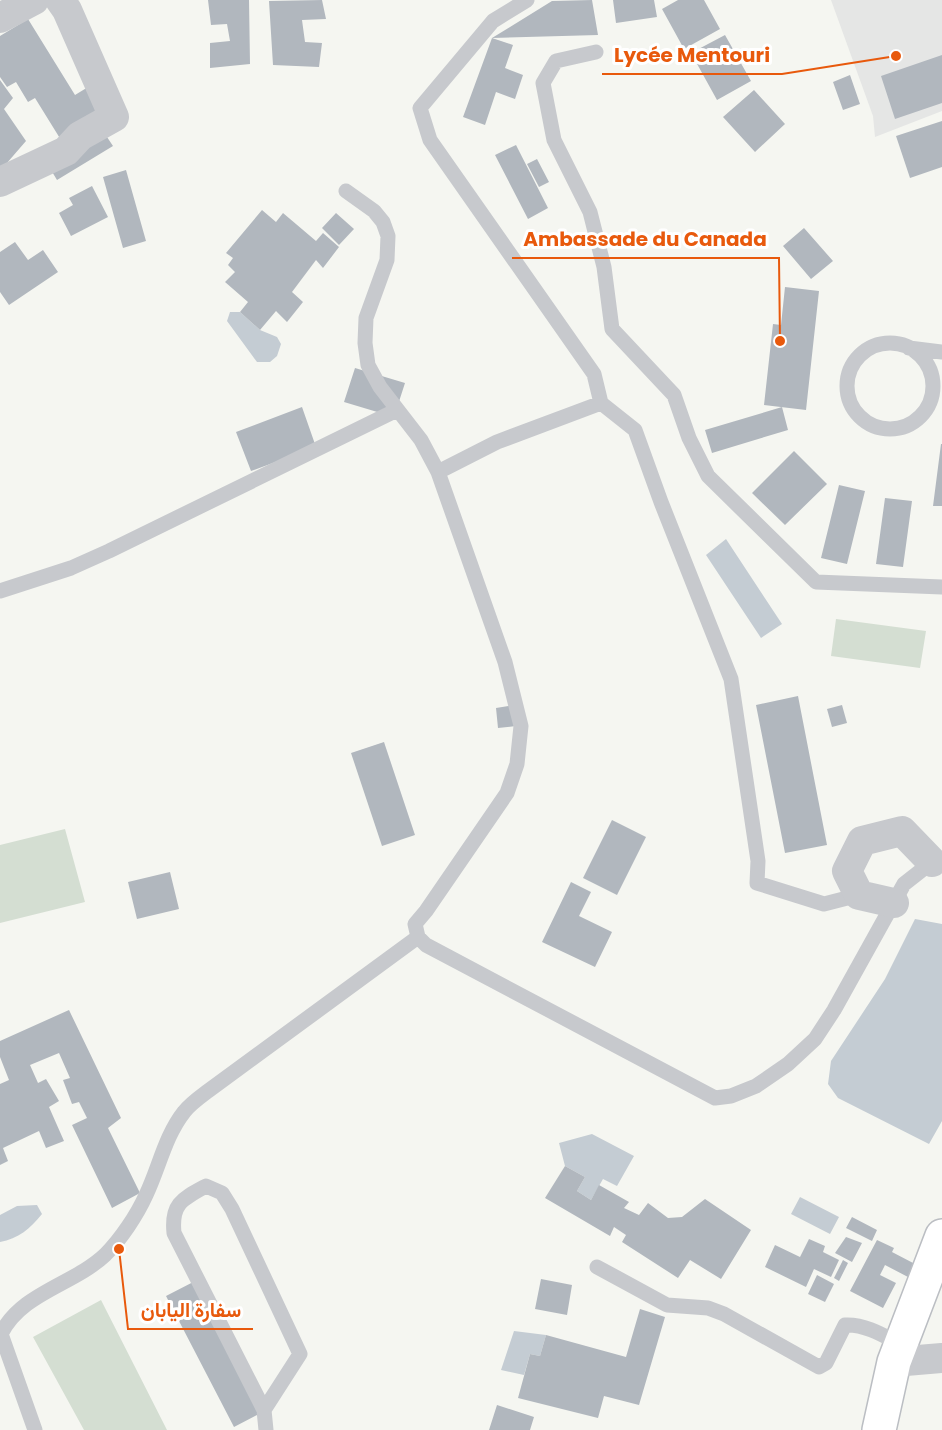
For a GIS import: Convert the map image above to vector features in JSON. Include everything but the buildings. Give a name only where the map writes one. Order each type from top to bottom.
[{"type":"main road","points":[[879,1430],[897,1353],[942,1236]]},
{"type":"street","points":[[0,18],[34,0]]},
{"type":"street","points":[[0,182],[66,151],[80,136],[114,117],[67,10],[60,0]]},
{"type":"street","points":[[894,903],[860,896],[847,871],[862,841],[902,831],[937,861]]},
{"type":"street","points":[[897,1353],[942,1358]]},
{"type":"lane","points":[[527,0],[493,21],[420,108],[430,140],[594,374],[601,403],[634,430],[731,679],[758,861],[757,884],[824,904],[860,896]]},
{"type":"lane","points":[[596,52],[556,61],[543,83],[554,140],[590,213],[604,267],[612,329],[674,395],[689,438],[708,476],[816,582],[942,588]]},
{"type":"lane","points":[[346,191],[374,211],[383,222],[388,236],[387,260],[366,318],[365,343],[368,365],[380,387],[421,440],[438,472],[505,662],[521,726],[517,764],[507,793],[415,924],[418,937],[426,945],[715,1098],[731,1096],[756,1086],[788,1064],[815,1039],[904,884],[937,861]]},
{"type":"lane","points":[[909,348],[916,351],[926,362],[932,376],[933,391],[929,406],[920,418],[900,429],[884,430],[870,425],[858,416],[849,402],[846,386],[849,372],[858,357],[870,348],[885,343],[942,352]]},
{"type":"lane","points":[[438,472],[496,442],[601,403]]},
{"type":"lane","points":[[0,591],[71,568],[109,551],[397,410]]},
{"type":"lane","points":[[35,1430],[1,1334],[8,1320],[24,1305],[83,1272],[105,1254],[128,1226],[146,1196],[171,1133],[185,1111],[208,1090],[418,937]]},
{"type":"lane","points":[[264,1410],[300,1354],[232,1209],[222,1193],[206,1186],[183,1198],[172,1217],[174,1233],[264,1410],[266,1430]]},
{"type":"lane","points":[[597,1268],[667,1305],[708,1308],[724,1314],[819,1367],[826,1363],[845,1326],[856,1324],[878,1332],[897,1353]]},
{"type":"shaded area","points":[[831,0],[942,0],[942,111],[875,137],[873,116]]},
{"type":"shaded area","points":[[230,312],[240,312],[260,330],[277,337],[281,344],[277,356],[270,362],[257,362],[227,321]]},
{"type":"shaded area","points":[[726,539],[782,624],[761,638],[706,555]]},
{"type":"shaded area","points":[[836,619],[926,631],[920,668],[831,656]]},
{"type":"shaded area","points":[[65,829],[85,902],[0,923],[0,845]]},
{"type":"shaded area","points":[[915,919],[942,924],[942,1121],[929,1144],[838,1098],[828,1084],[831,1061],[885,979]]},
{"type":"shaded area","points":[[592,1134],[634,1156],[617,1186],[603,1179],[591,1200],[577,1191],[585,1177],[565,1166],[559,1143]]},
{"type":"shaded area","points":[[800,1197],[839,1217],[830,1234],[791,1214]]},
{"type":"shaded area","points":[[37,1205],[42,1214],[33,1224],[18,1236],[0,1242],[0,1215],[17,1206]]},
{"type":"shaded area","points":[[101,1300],[167,1430],[84,1430],[33,1337]]},
{"type":"shaded area","points":[[514,1331],[546,1335],[540,1356],[530,1354],[524,1375],[501,1370]]},
{"type":"place","name":"Lycée Mentouri","points":[[896,56]]},
{"type":"place","name":"Ambassade du Canada","points":[[780,341]]},
{"type":"place","name":"سفارة اليابان","points":[[119,1249]]}]
